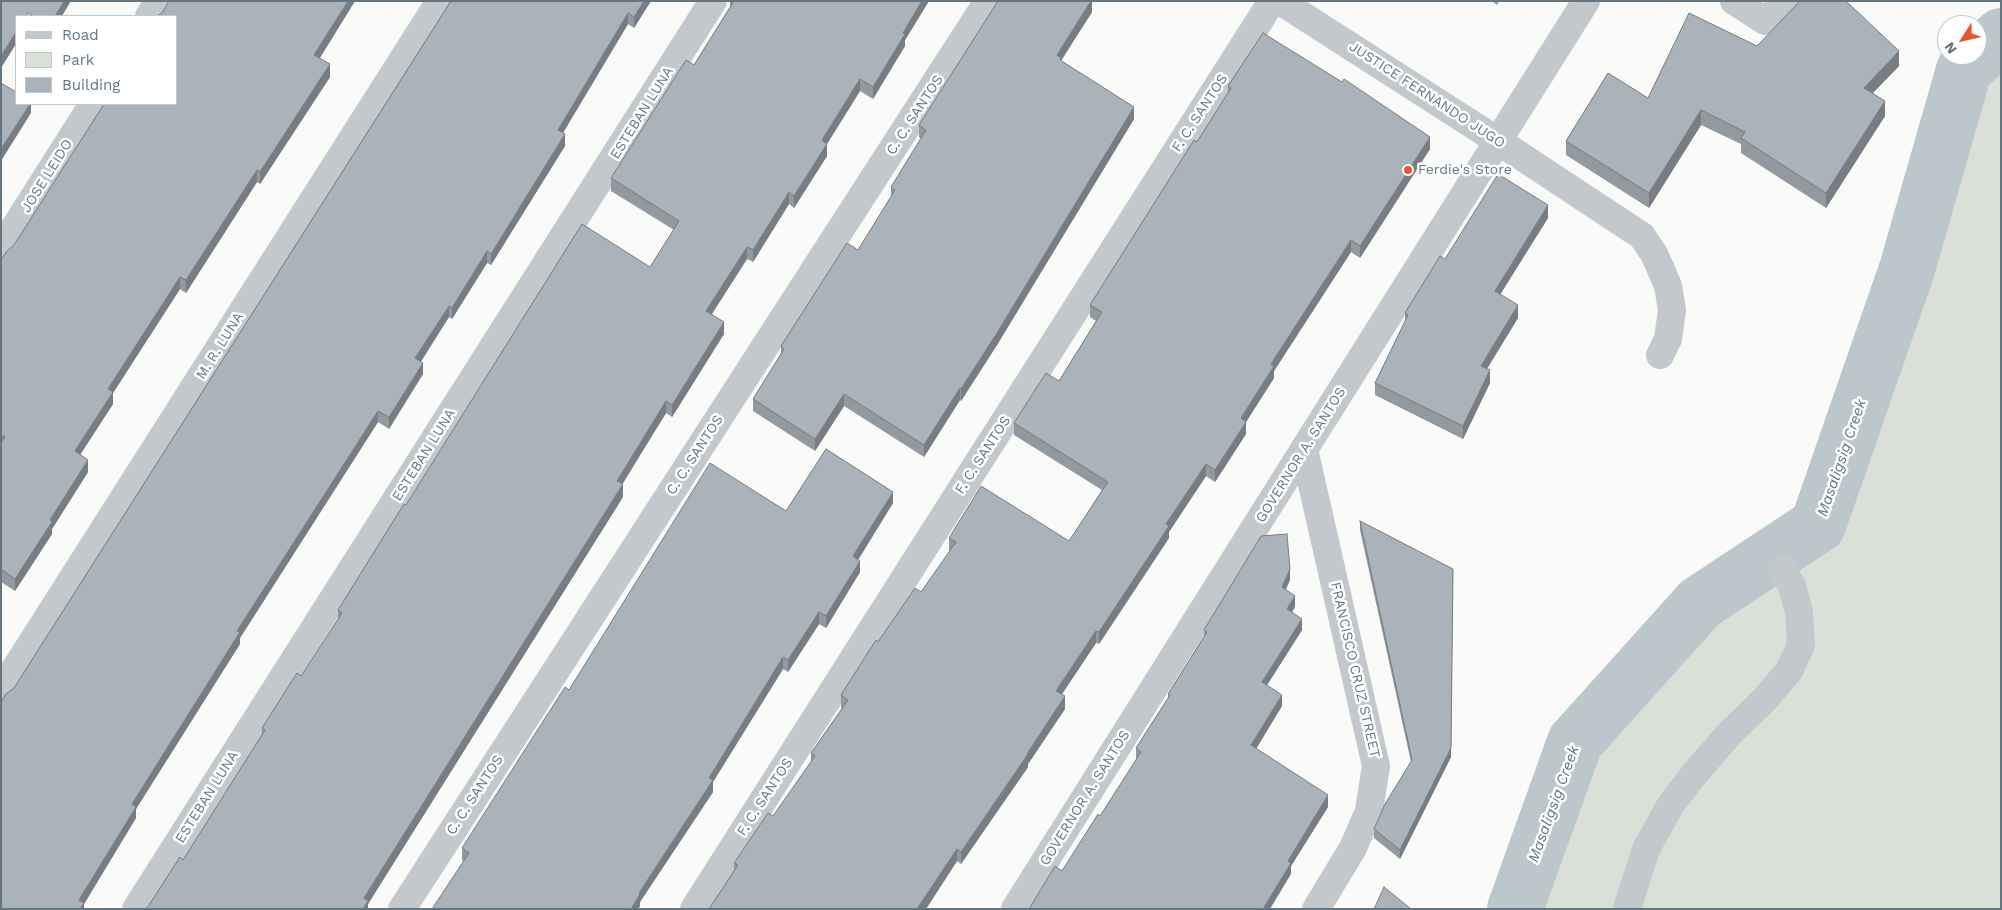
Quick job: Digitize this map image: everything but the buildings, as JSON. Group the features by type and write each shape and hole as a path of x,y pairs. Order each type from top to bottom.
{"street":[{"path":"150,15 159,1"},
{"name":"M. R. LUNA","path":"1,691 440,1"},
{"name":"ESTEBAN LUNA","path":"136,909 713,1"},
{"name":"C. C. SANTOS","path":"402,909 988,1"},
{"name":"F. C. SANTOS","path":"694,909 1272,1"},
{"name":"JUSTICE FERNANDO JUGO","path":"1280,1 1642,236 1654,254 1668,286 1672,310 1672,322 1668,339 1660,354"},
{"name":"GOVERNOR A. SANTOS","path":"1015,909 1586,1"},
{"path":"1734,1 1765,21 1786,1"},
{"name":"JOSE LEIDO","path":"1,249 93,105"},
{"name":"FRANCISCO CRUZ STREET","path":"1304,449 1376,766 1370,812 1353,848 1316,909"},
{"path":"1627,909 1646,849 1670,804 1730,734 1764,700 1789,671 1801,645 1799,612 1792,586 1781,568"}],"green space":[{"path":"2001,36 2001,909 1515,909 1575,742 1700,603 1819,525 1907,269 1964,70 1969,65 1987,65 1987,49"}],"waterway":[{"name":"Masaligsig Creek","path":"1515,909 1575,742 1700,603 1818,525 1907,269 1964,70 2001,36"}],"place":[{"name":"Ferdie's Store","path":"1408,170"}]}
